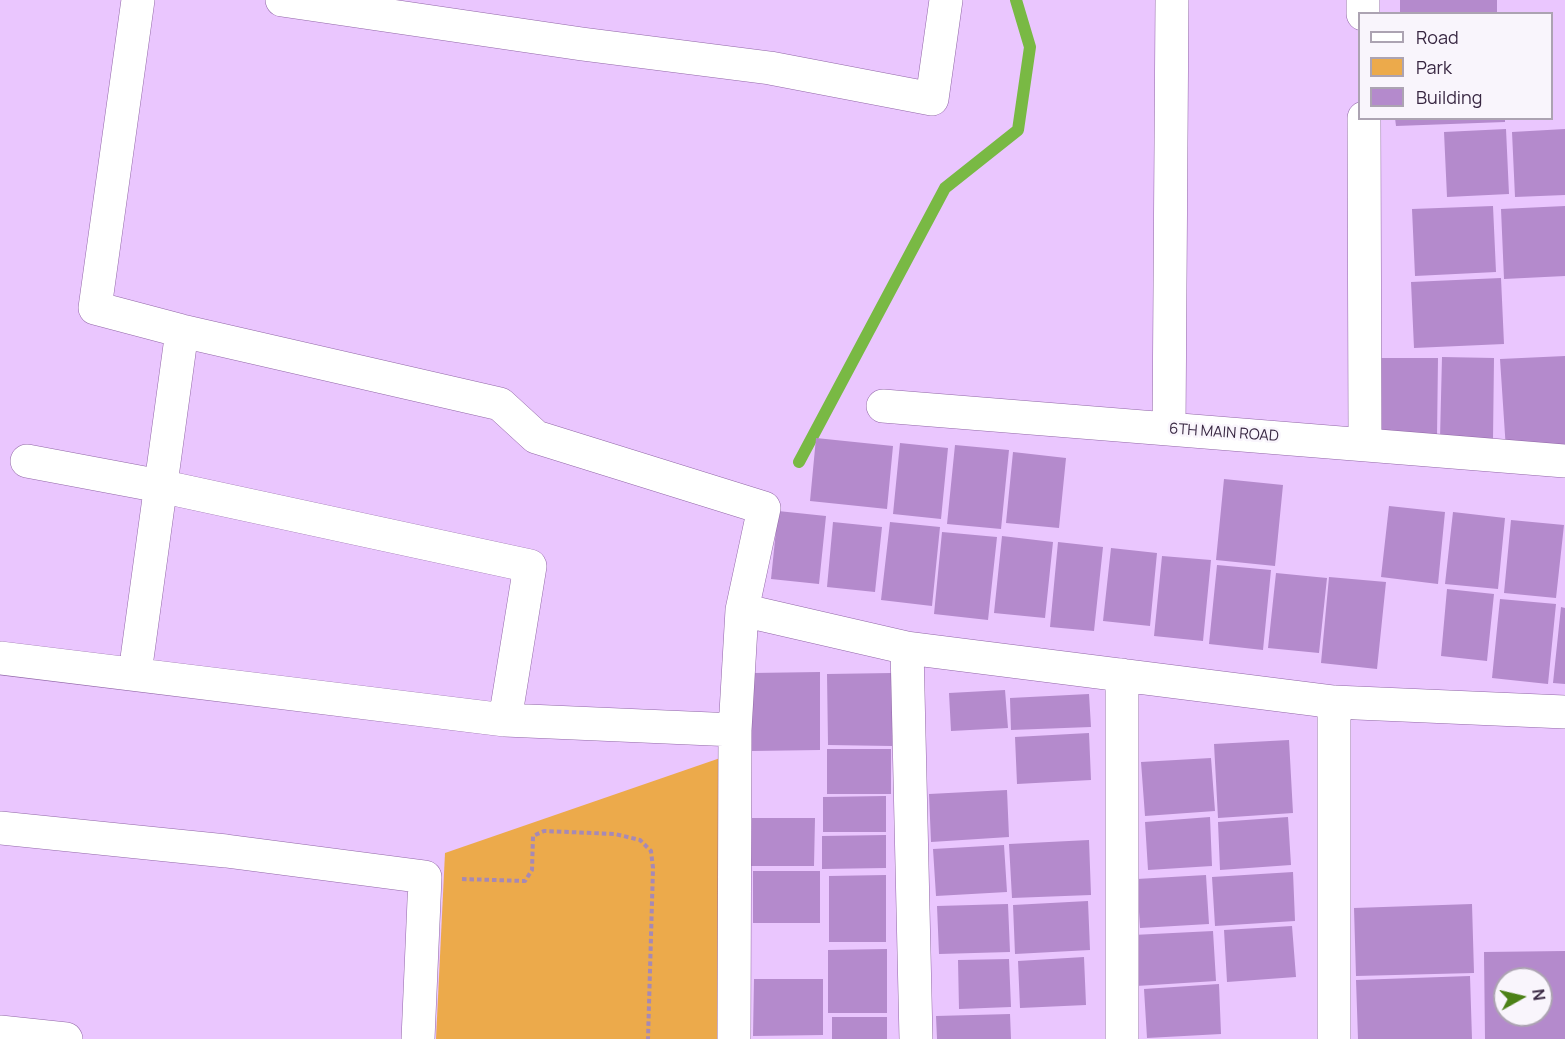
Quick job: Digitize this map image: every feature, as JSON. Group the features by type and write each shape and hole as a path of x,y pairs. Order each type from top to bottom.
{"street":[{"path":"138,0 95,308 500,404 536,437 764,508 741,610 735,730 734,1039"},
{"path":"282,0 582,44 770,68 932,99 946,0"},
{"path":"1169,429 1172,0"},
{"path":"1364,120 1365,444"},
{"path":"135,673 182,330"},
{"name":"6TH MAIN ROAD","path":"883,406 1565,461"},
{"path":"27,461 160,486 530,566 505,720"},
{"path":"741,610 907,648 1334,702 1565,712"},
{"path":"907,648 916,1039"},
{"path":"0,658 505,720 735,730"},
{"path":"1122,675 1122,1039"},
{"path":"1334,702 1334,1039"},
{"path":"0,828 226,851 425,877 418,1039"},
{"path":"0,1032 66,1039"}],"path":[{"path":"425,877 525,881 532,870 532,836 543,831 615,834 640,840 651,851 653,868 648,1039"}],"green space":[{"path":"726,756 727,1039 436,1039 445,853"}],"building":[{"path":"1400,0 1497,0 1497,12 1400,12"},
{"path":"1395,120 1505,120 1505,122 1396,126"},
{"path":"1506,129 1509,194 1447,197 1444,132"},
{"path":"1565,129 1565,195 1515,197 1512,132"},
{"path":"1493,206 1496,272 1415,276 1412,209"},
{"path":"1565,206 1565,276 1504,279 1501,209"},
{"path":"1501,278 1504,344 1414,348 1411,282"},
{"path":"1565,356 1565,447 1506,450 1500,359"},
{"path":"1442,357 1494,358 1493,439 1440,439"},
{"path":"1377,358 1438,358 1437,437 1375,436"},
{"path":"816,438 893,446 887,509 810,501"},
{"path":"900,443 948,448 941,519 893,514"},
{"path":"955,445 1009,450 1001,529 947,524"},
{"path":"1013,452 1066,458 1059,528 1006,523"},
{"path":"1224,479 1283,485 1275,566 1216,560"},
{"path":"1389,506 1445,512 1438,584 1381,577"},
{"path":"778,511 826,516 819,584 771,579"},
{"path":"1453,512 1505,518 1498,589 1445,584"},
{"path":"1511,520 1564,525 1556,598 1504,593"},
{"path":"833,522 882,527 875,592 827,587"},
{"path":"890,522 940,527 932,606 881,600"},
{"path":"942,532 997,537 988,620 934,614"},
{"path":"1002,536 1053,542 1045,618 994,613"},
{"path":"1058,542 1103,547 1094,631 1050,627"},
{"path":"1111,548 1157,553 1150,626 1103,621"},
{"path":"1162,556 1211,560 1203,641 1154,636"},
{"path":"1217,565 1271,570 1263,650 1209,644"},
{"path":"1276,573 1327,578 1319,653 1268,648"},
{"path":"1329,577 1386,582 1377,669 1321,663"},
{"path":"1447,589 1494,594 1487,661 1441,656"},
{"path":"1500,599 1556,604 1548,684 1492,678"},
{"path":"1561,607 1565,608 1565,684 1553,683"},
{"path":"820,672 820,750 752,751 752,673"},
{"path":"892,673 892,746 828,745 827,674"},
{"path":"1005,690 1008,728 951,731 949,693"},
{"path":"1089,694 1091,727 1011,730 1010,698"},
{"path":"1089,733 1091,780 1017,784 1015,737"},
{"path":"1289,740 1293,813 1218,818 1214,744"},
{"path":"827,749 891,749 891,794 827,794"},
{"path":"1211,758 1215,811 1145,816 1141,762"},
{"path":"1007,790 1009,837 931,842 929,794"},
{"path":"886,796 886,832 823,832 823,797"},
{"path":"1210,817 1212,866 1148,870 1145,822"},
{"path":"1288,817 1291,865 1220,870 1218,822"},
{"path":"752,818 815,818 814,866 751,866"},
{"path":"886,835 886,868 822,869 822,836"},
{"path":"1089,840 1091,895 1012,898 1009,844"},
{"path":"1004,845 1007,892 936,896 933,849"},
{"path":"753,871 820,871 820,923 753,923"},
{"path":"1293,872 1295,921 1215,926 1212,877"},
{"path":"886,875 886,942 829,942 829,876"},
{"path":"1206,875 1209,924 1140,928 1137,879"},
{"path":"1088,901 1090,950 1015,954 1013,905"},
{"path":"1008,904 1010,952 939,954 937,906"},
{"path":"1472,904 1474,973 1356,976 1354,908"},
{"path":"1292,926 1296,977 1227,982 1224,930"},
{"path":"1213,931 1216,981 1136,986 1133,935"},
{"path":"887,949 887,1013 828,1013 828,950"},
{"path":"1565,951 1565,1039 1485,1039 1484,952"},
{"path":"1084,957 1086,1005 1020,1008 1018,961"},
{"path":"1009,959 1011,1007 959,1009 958,960"},
{"path":"1470,976 1472,1039 1358,1039 1356,980"},
{"path":"754,979 823,979 823,1035 753,1036"},
{"path":"1219,984 1221,1034 1147,1038 1144,989"},
{"path":"1010,1014 1011,1039 937,1039 936,1016"},
{"path":"832,1017 887,1017 887,1039 832,1039"}],"waterway":[{"path":"799,462 945,188 1018,130 1030,47 1016,0"}]}
